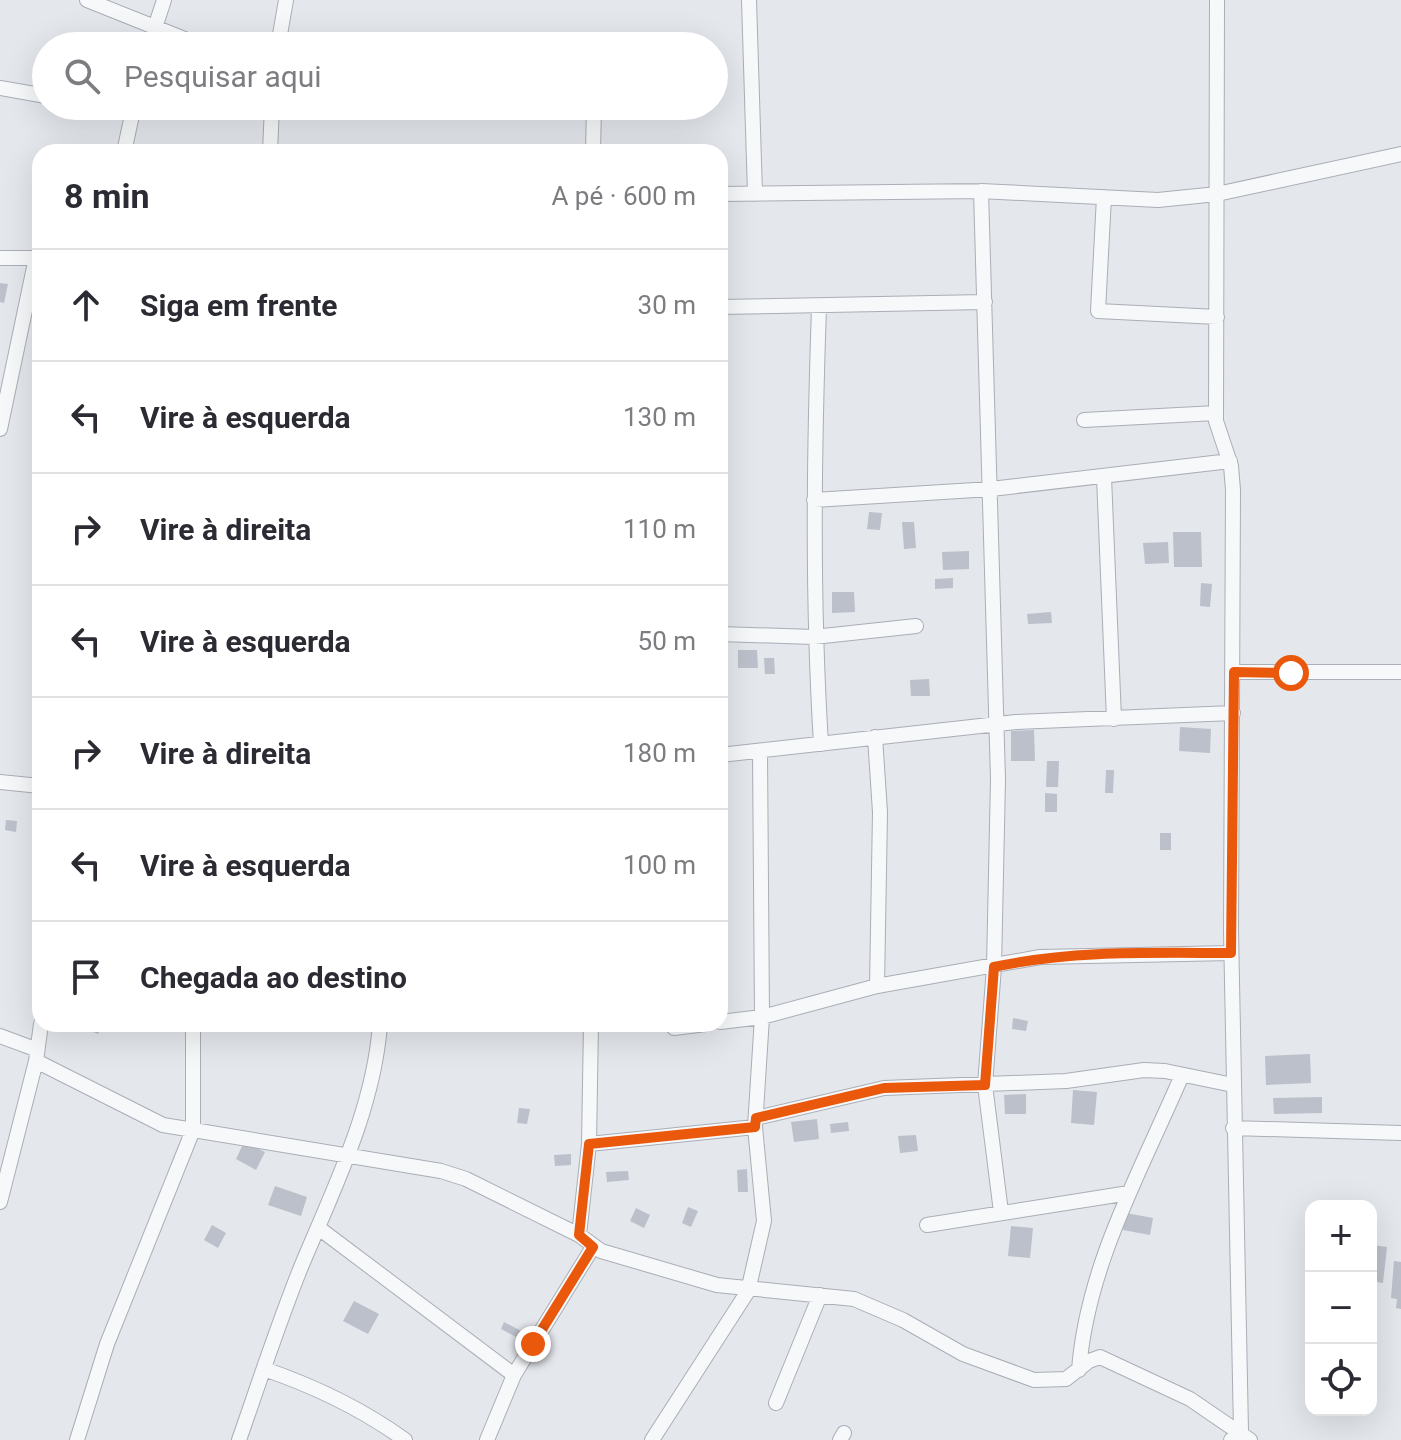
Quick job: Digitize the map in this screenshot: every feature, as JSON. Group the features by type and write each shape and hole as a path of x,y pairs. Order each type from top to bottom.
{"street":[{"path":"87,0 163,32"},
{"path":"154,32 164,0"},
{"path":"280,32 286,0"},
{"path":"749,0 755,194"},
{"path":"1217,0 1216,413 1230,461 1233,490 1231,953 1241,1437"},
{"path":"0,88 32,94"},
{"path":"126,144 131,120"},
{"path":"270,144 271,120"},
{"path":"593,144 594,120"},
{"path":"728,194 981,191 1158,200 1217,194 1401,154"},
{"path":"981,191 991,489 994,724 998,779 994,967 985,1085 1001,1212"},
{"path":"1104,197 1098,311 1217,317"},
{"path":"0,258 32,258"},
{"path":"0,429 32,285"},
{"path":"728,307 985,302"},
{"path":"819,307 814,637 821,744"},
{"path":"1084,420 1216,413"},
{"path":"814,500 991,489 1230,461"},
{"path":"1104,477 1114,719"},
{"path":"728,634 814,637 916,626"},
{"path":"1234,672 1401,672"},
{"path":"728,754 994,724 1233,713"},
{"path":"875,737 880,812 877,986"},
{"path":"656,1438 748,1291 764,1221 756,1123 762,1017 760,752"},
{"path":"0,782 32,785"},
{"path":"728,1021 762,1017 877,986 1040,957 1231,953"},
{"path":"0,1202 40,1032"},
{"path":"77,1440 107,1344 193,1130 193,1032"},
{"path":"239,1440 302,1266 320,1229 349,1153 379,1032"},
{"path":"579,1235 589,1144 591,1032"},
{"path":"0,1036 131,1111 163,1125 349,1153 441,1171 466,1179 579,1235 593,1247 717,1285 748,1291 774,1290 854,1299 880,1308 963,1354 1034,1380 1066,1379 1089,1361 1100,1357 1190,1399 1241,1437"},
{"path":"589,1144 756,1123 884,1088 1066,1081 1144,1070 1233,1085"},
{"path":"1079,1370 1082,1335 1113,1228 1182,1075"},
{"path":"1233,1128 1401,1133"},
{"path":"927,1225 1129,1193"},
{"path":"320,1229 514,1375"},
{"path":"487,1440 514,1375 593,1247"},
{"path":"776,1403 820,1295"},
{"path":"264,1369 305,1383 380,1422 405,1440"}],"building":[{"path":"0,283 8,284 4,303 0,302"},
{"path":"869,512 882,513 880,530 867,529"},
{"path":"902,522 914,522 916,548 904,549"},
{"path":"1173,532 1201,532 1202,567 1174,567"},
{"path":"1168,542 1169,563 1145,564 1143,543"},
{"path":"969,551 969,569 943,570 942,552"},
{"path":"953,578 953,588 935,589 935,579"},
{"path":"1201,583 1212,584 1210,607 1200,606"},
{"path":"832,592 854,592 855,612 832,613"},
{"path":"1051,612 1052,623 1028,624 1027,614"},
{"path":"738,650 757,650 758,668 738,668"},
{"path":"764,658 774,658 775,674 765,674"},
{"path":"929,679 930,696 911,696 910,680"},
{"path":"1180,727 1211,729 1210,753 1179,751"},
{"path":"1034,730 1035,761 1011,761 1011,731"},
{"path":"1047,761 1059,761 1058,787 1046,787"},
{"path":"1106,770 1114,770 1113,793 1105,793"},
{"path":"1045,793 1057,794 1057,812 1045,812"},
{"path":"6,820 17,821 16,832 5,830"},
{"path":"1160,833 1171,833 1171,850 1160,850"},
{"path":"1013,1018 1028,1021 1026,1031 1012,1029"},
{"path":"1310,1054 1311,1083 1266,1085 1265,1056"},
{"path":"1073,1090 1097,1092 1094,1125 1071,1123"},
{"path":"1026,1094 1026,1114 1005,1114 1004,1095"},
{"path":"1322,1097 1322,1113 1274,1114 1273,1098"},
{"path":"519,1108 530,1109 527,1124 517,1123"},
{"path":"817,1119 819,1139 794,1142 791,1122"},
{"path":"848,1122 849,1131 831,1133 830,1124"},
{"path":"916,1135 918,1151 900,1153 898,1136"},
{"path":"244,1142 265,1152 256,1170 236,1159"},
{"path":"571,1154 571,1165 555,1166 554,1155"},
{"path":"747,1169 748,1192 738,1192 737,1170"},
{"path":"628,1171 629,1180 607,1182 606,1172"},
{"path":"275,1186 307,1197 301,1216 268,1205"},
{"path":"688,1207 698,1211 691,1227 682,1223"},
{"path":"636,1208 650,1215 644,1228 630,1221"},
{"path":"1126,1213 1153,1218 1150,1235 1123,1230"},
{"path":"212,1225 226,1233 218,1248 204,1240"},
{"path":"1011,1226 1033,1228 1030,1258 1008,1256"},
{"path":"1377,1246 1387,1247 1383,1283 1377,1282"},
{"path":"1394,1261 1401,1262 1401,1309 1396,1308 1397,1299 1391,1298"},
{"path":"354,1301 379,1314 368,1334 343,1321"},
{"path":"504,1322 523,1332 520,1339 501,1329"}],"route":[{"path":"533,1344 593,1247 579,1235 589,1144 755,1127 756,1118 884,1088 985,1085 994,967 1040,957 1231,953 1234,672 1291,673"}]}
